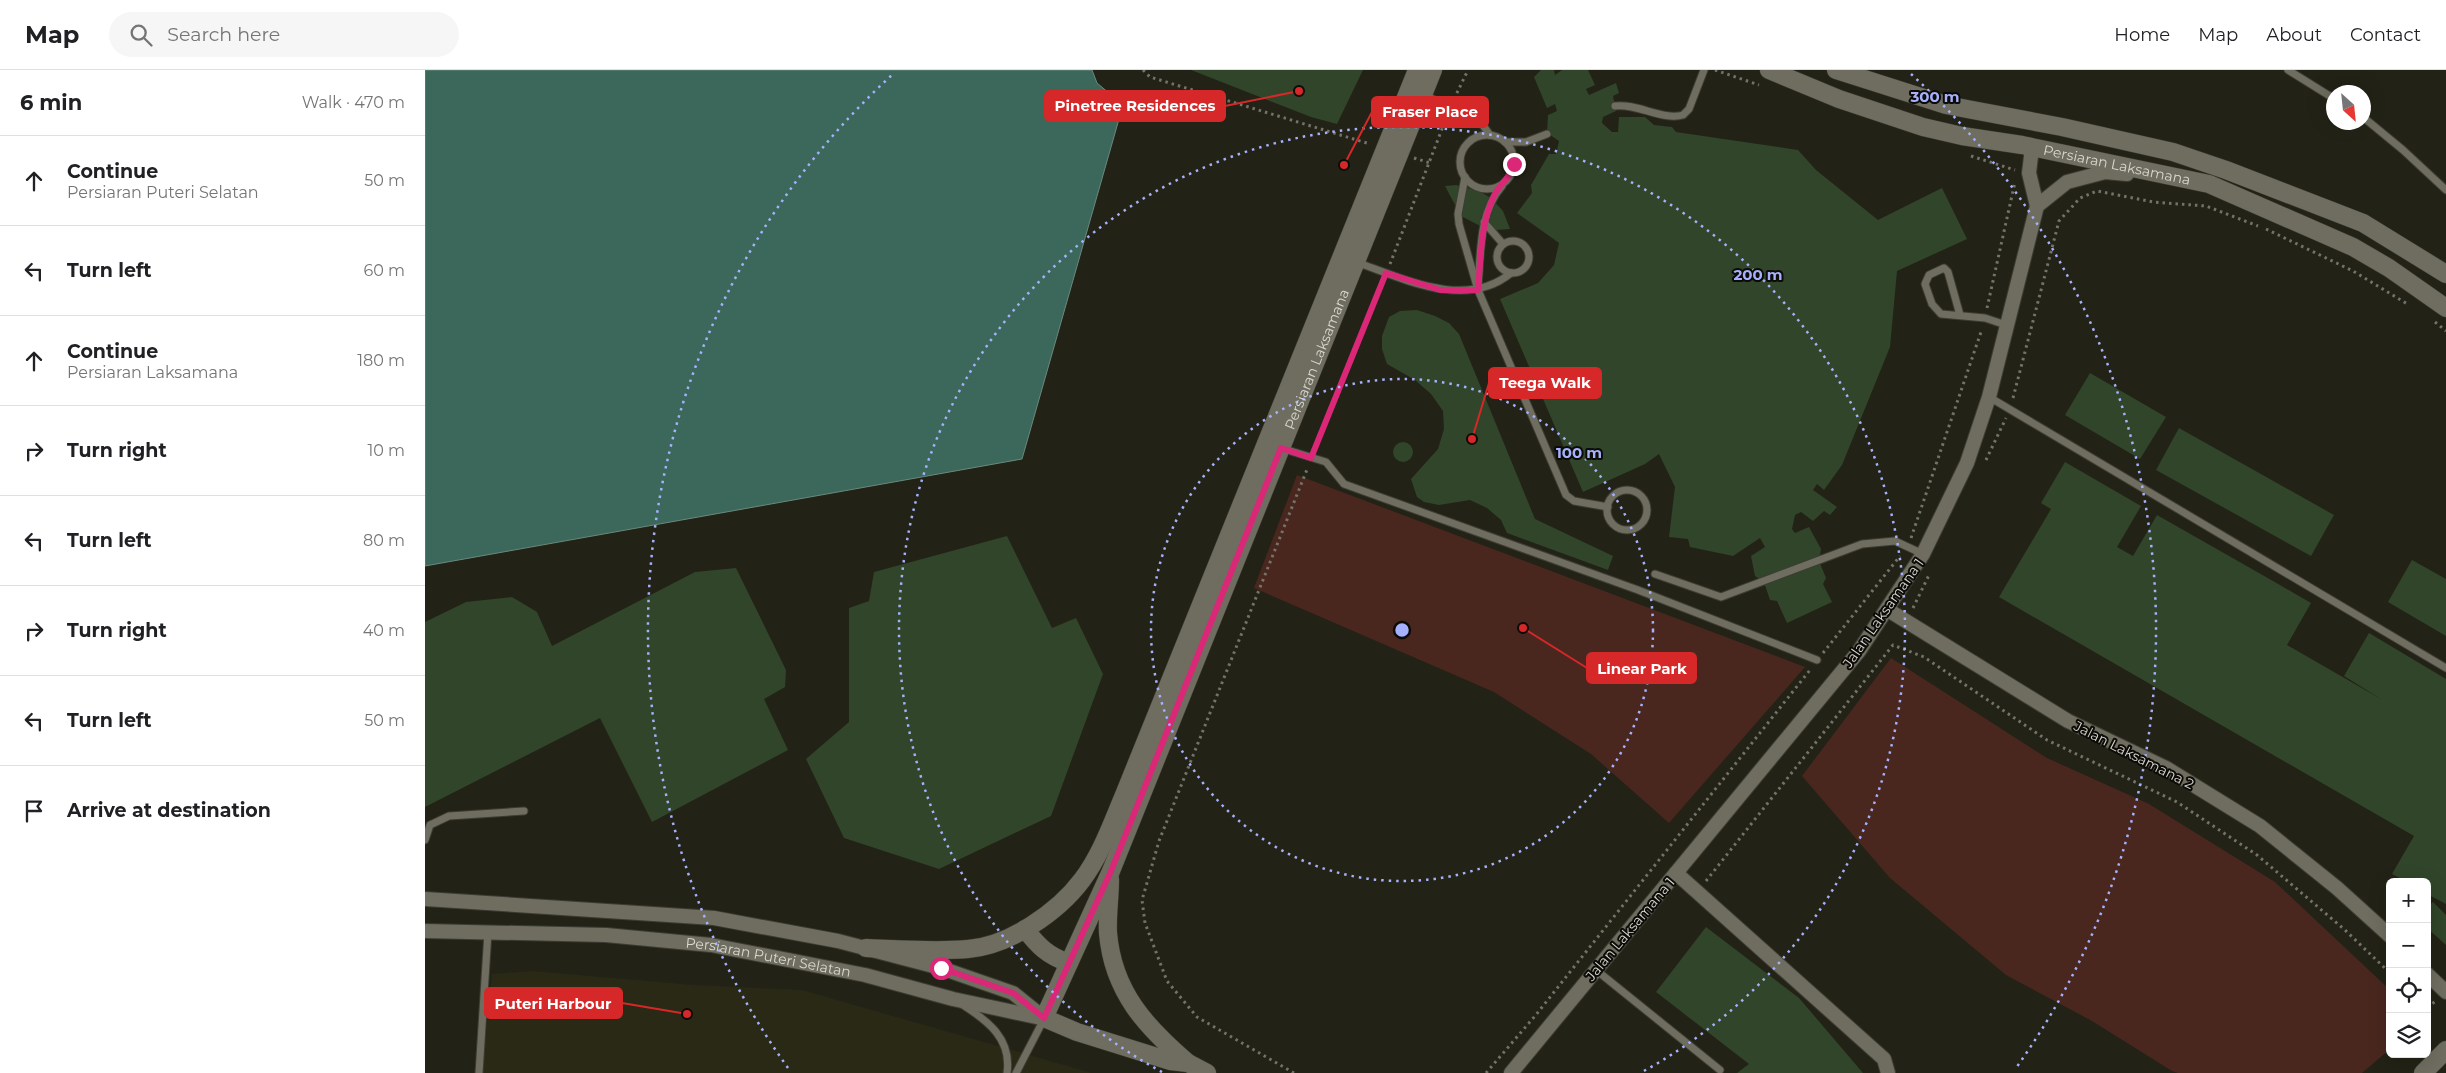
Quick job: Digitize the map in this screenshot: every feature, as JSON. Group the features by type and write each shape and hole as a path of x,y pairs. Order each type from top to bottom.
{"street":[{"path":"1417,70 1417,91"},
{"path":"865,948 969,949 995,944 1025,929 1062,902 1083,879 1108,833 1417,91 1433,70"},
{"name":"Persiaran Laksamana","path":"1769,70 1839,99 1923,126 1962,136 2027,147 2209,184 2353,248 2389,268 2446,308"},
{"name":"Persiaran Laksamana","path":"1836,70 1946,105 2062,127 2182,155 2226,170 2363,224 2446,274"},
{"path":"2027,147 2029,173 2037,206 2067,182 2105,172 2209,184"},
{"name":"Persiaran Laksamana","path":"1044,1018 1111,871 1356,262 1393,151"},
{"name":"Jalan Laksamana 1","path":"1511,1073 1859,652 1889,610 1923,554 1967,463 1989,397 2005,325 2037,206"},
{"name":"Jalan Laksamana 2","path":"1889,610 2068,721 2165,768 2261,826 2337,888 2386,932"},
{"path":"1111,871 1108,933 1121,987 1155,1035 1189,1063"},
{"path":"1676,874 1884,1059 1889,1073"},
{"name":"Persiaran Puteri Selatan","path":"425,899 512,903 714,918 865,948 941,968 1013,993 1044,1018"},
{"path":"1025,929 1043,950 1053,958 1069,963"},
{"name":"Persiaran Puteri Selatan","path":"425,931 606,935 711,945 865,975 953,999 1044,1018 1077,1032 1170,1061 1189,1063 1207,1073"},
{"path":"2431,978 2446,992"},
{"path":"2423,1073 2446,1050"}],"lane":[{"path":"1615,106 1627,106 1674,116 1683,115 1689,109 1704,70"},
{"path":"2288,70 2326,94"},
{"path":"1417,91 1479,120 1490,135 1505,142 1525,142 1547,134"},
{"path":"2371,124 2403,150 2446,190"},
{"path":"1490,135 1475,138 1464,148 1461,161 1465,177 1459,224 1478,290 1566,495 1574,501 1607,507"},
{"path":"1478,290 1484,222 1495,194 1513,171 1514,155 1505,142"},
{"path":"1465,177 1478,187 1486,188 1495,188 1508,178"},
{"path":"1484,222 1503,244"},
{"path":"1356,262 1440,290 1478,290 1525,267 1528,262 1528,252 1522,244 1517,242 1503,244 1497,253 1497,259 1502,268 1511,273"},
{"path":"1960,315 1948,272 1945,268 1929,275 1925,284 1937,310 1941,314 1985,318 2005,325"},
{"path":"1989,397 2446,668"},
{"path":"1281,448 1326,462 1344,484 1638,590 1817,660"},
{"path":"1627,490 1640,494 1644,499 1647,512 1641,524 1628,529 1615,525 1611,520 1607,507 1614,495 1627,490"},
{"path":"1655,574 1721,597 1861,544 1887,540 1908,546 1923,554"},
{"path":"425,840 430,825 449,816 524,812"},
{"path":"479,1073 488,932"},
{"path":"1596,970 1720,1070"},
{"path":"953,999 983,1018 999,1035 1007,1053 1007,1073"},
{"path":"1016,1073 1044,1018"}],"path":[{"path":"1143,70 1150,77 1430,163"},
{"path":"1294,1073 1197,1017 1167,981 1145,923 1142,900 1159,841 1430,163 1450,107 1468,70"},
{"path":"2017,171 2027,147"},
{"path":"1486,1073 1535,1016 1908,546 1985,318 2015,180"},
{"path":"1984,462 2010,409 2059,221 2081,198 2097,191 2153,202 2206,206 2262,228 2353,271 2413,307"},
{"path":"2427,317 2446,331"},
{"path":"1907,622 1932,569"},
{"path":"1696,893 1893,645 1924,657 2047,740 2177,802 2257,856 2345,930 2386,969"}],"shaded area":[{"path":"1297,475 1805,667 1669,823 1591,754 1494,692 1254,588"},
{"path":"1891,658 2047,758 2149,804 2275,882 2386,986 2386,1052 2362,1073 2178,1073 2172,1071 2092,1021 2006,975 1890,878 1802,776"},
{"path":"533,971 693,985 802,990 1092,1073 482,1073 492,974"}],"water":[{"path":"425,70 1092,70 1097,83 1123,105 1022,459 425,566"}],"building":[{"path":"1191,70 1363,70 1337,124 1311,117"},
{"path":"1541,70 1554,70 1555,75 1562,70 1588,70 1595,85 1586,89 1589,95 1616,83 1619,93 1613,96 1616,111 1603,117 1602,123 1612,132 1618,132 1619,117 1645,117 1654,125 1672,127 1676,132 1798,150 1816,170 1878,220 1942,188 1967,239 1897,271 1890,347 1842,465 1824,490 1817,484 1813,490 1837,507 1830,515 1824,511 1813,521 1801,512 1795,515 1792,529 1795,533 1809,527 1821,549 1819,561 1826,578 1823,584 1832,602 1787,623 1777,601 1770,600 1764,582 1755,576 1751,556 1765,547 1760,538 1733,556 1690,547 1688,539 1669,537 1675,487 1659,454 1645,464 1583,492 1500,299 1538,283 1554,265 1559,243 1517,213 1532,193 1531,185 1549,154 1556,154 1559,141 1547,133 1548,115 1557,111 1555,104 1547,108 1534,77"},
{"path":"1456,185 1479,191 1491,198 1503,211 1510,229 1495,230 1484,228 1461,216 1445,186"},
{"path":"1417,310 1449,323 1459,334 1535,519 1613,556 1608,570 1507,533 1501,520 1487,508 1470,500 1439,505 1424,502 1417,497 1411,479 1438,449 1444,429 1443,411 1431,394 1415,380 1387,364 1382,349 1382,336 1389,317 1400,311"},
{"path":"2090,373 2166,417 2140,459 2065,415"},
{"path":"2179,428 2334,515 2311,556 2156,470"},
{"path":"1403,442 1410,445 1413,452 1410,459 1403,462 1396,459 1393,452 1396,445"},
{"path":"2065,462 2141,506 2117,547 2133,556 2157,515 2273,581 2311,603 2287,645 2381,699 2344,676 2369,633 2446,679 2446,904 2431,896 2431,878 2400,878 2392,874 2414,836 1999,597 2051,509 2041,503"},
{"path":"1007,536 1052,628 1076,618 1103,674 1051,816 939,869 844,838 806,759 849,722 849,608 869,601 874,572"},
{"path":"2412,560 2446,579 2446,636 2388,602"},
{"path":"736,568 786,670 785,687 764,699 788,750 652,822 600,718 425,807 425,622 466,602 512,597 537,612 552,646 695,572"},
{"path":"2433,902 2446,915 2446,945 2431,932 2431,904"},
{"path":"1706,927 1799,998 1863,1073 1737,1073 1749,1064 1656,992"}],"place":[{"name":"Pinetree Residences","path":"1299,91"},
{"name":"Fraser Place","path":"1344,165"},
{"name":"Teega Walk","path":"1472,439"},
{"name":"Linear Park","path":"1523,628"},
{"name":"Puteri Harbour","path":"687,1014"}],"route":[{"path":"941,968 1013,993 1044,1018 1111,871 1281,448 1311,458 1386,273 1440,290 1478,290 1484,222 1495,194 1513,171 1514,164"}]}
